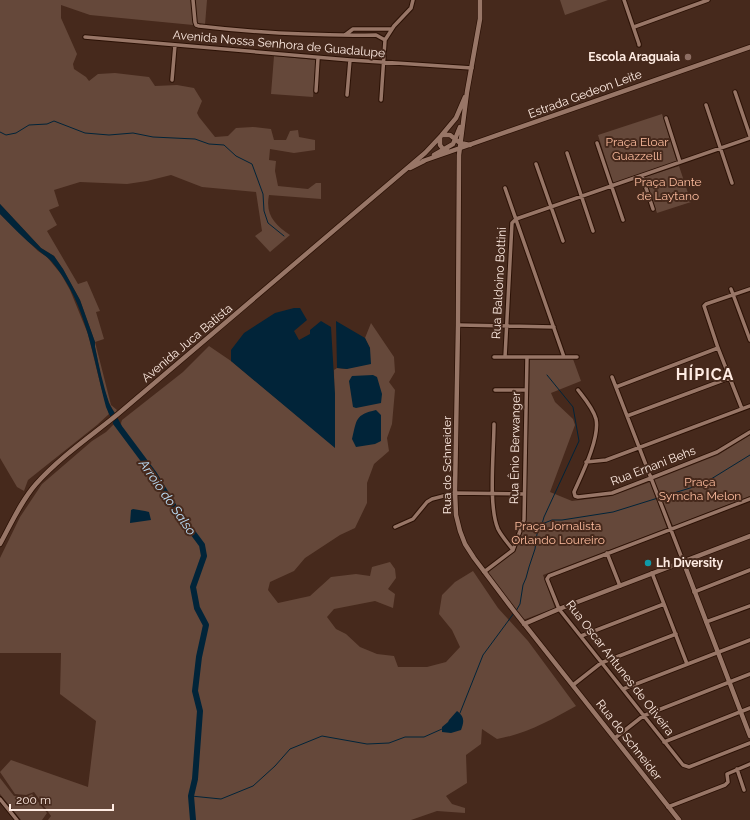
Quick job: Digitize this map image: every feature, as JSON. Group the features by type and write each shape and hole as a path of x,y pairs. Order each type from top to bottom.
{"main road":[{"name":"Avenida Juca Batista","path":"423,162 459,149 480,19 480,0"},
{"name":"Estrada Gedeon Leite","path":"459,149 750,47"},
{"name":"Avenida Juca Batista","path":"0,544 24,500 36,484 68,454 118,414 404,171 441,136 456,118 467,92"},
{"name":"Avenida Juca Batista","path":"404,171 450,147 456,140 464,116"},
{"path":"459,155 457,152 445,150 440,145 439,141 441,136 448,134 460,143"},
{"name":"Estrada Gedeon Leite","path":"460,143 472,145"},
{"name":"Rua do Schneider","path":"459,149 455,493 456,515 460,531 465,544 515,613 679,820"},
{"path":"524,624 559,609 750,536"},
{"path":"683,561 750,736"}],"street":[{"path":"193,0 194,22 199,26 247,32 376,35 385,40"},
{"path":"381,100 385,40 392,28 411,8 412,0"},
{"path":"624,0 639,45"},
{"path":"634,27 708,0"},
{"path":"345,35 353,29 392,28"},
{"name":"Avenida Nossa Senhora de Guadalupe","path":"85,37 318,58 472,68"},
{"path":"172,80 175,45"},
{"path":"316,91 318,58"},
{"path":"347,95 350,60"},
{"path":"736,92 750,137"},
{"path":"706,105 732,183"},
{"path":"666,118 680,162"},
{"name":"Rua Baldoino Bottini","path":"505,357 512,223 516,219 720,149 750,137"},
{"path":"597,143 623,220"},
{"path":"567,153 593,231"},
{"path":"536,164 563,241"},
{"path":"642,176 653,209"},
{"path":"505,188 564,357"},
{"path":"731,289 750,340"},
{"path":"742,409 718,348 704,306 733,294 750,290"},
{"path":"458,325 554,327"},
{"path":"616,387 718,348"},
{"path":"494,357 577,357"},
{"name":"Rua Ênio Berwanger","path":"513,550 524,520 527,357"},
{"path":"612,377 683,561"},
{"path":"627,416 730,378"},
{"path":"495,390 526,390"},
{"name":"Rua Ernani Behs","path":"578,390 592,410 596,419 596,432 574,492 575,496 578,497 612,493 717,452 750,432"},
{"path":"586,462 606,460 750,406"},
{"path":"484,572 513,550 499,530 494,515 494,424"},
{"path":"395,527 413,519 432,498 455,493 524,494"},
{"path":"620,586 607,553 750,499"},
{"name":"Rua Oscar Antunes de Oliveira","path":"607,553 547,577 559,609 683,765 686,767 750,743"},
{"path":"694,592 750,570"},
{"path":"652,573 687,664"},
{"path":"581,636 664,604"},
{"path":"706,622 750,606"},
{"path":"573,685 602,663 676,634"},
{"path":"622,689 750,640"},
{"path":"615,738 643,716 750,674"},
{"path":"664,742 750,708"},
{"path":"668,807 725,785 728,782 727,774 750,764"},
{"path":"737,769 744,790"},
{"path":"0,799 17,820"}],"green space":[{"path":"0,0 207,0 205,25 90,15 61,5 61,18 77,54 73,64 74,69 86,77 89,81 98,74 115,73 149,77 155,86 177,85 194,88 202,101 197,113 215,137 228,136 236,128 253,127 271,129 274,140 286,140 290,131 298,130 299,137 315,140 315,150 294,153 270,149 269,160 276,161 275,171 278,186 308,189 316,183 321,183 321,199 269,195 268,208 272,219 290,235 270,252 255,236 262,231 256,192 202,187 171,175 127,184 80,182 54,190 59,206 49,210 57,225 47,231 78,284 87,281 100,311 96,312 104,339 95,342 80,300 63,269 54,256 41,248 0,204"},
{"path":"560,0 608,0 565,15"},
{"path":"274,56 316,60 313,97 271,94"},
{"name":"Praça Eloar Guazzelli","path":"662,114 677,162 613,183 598,135"},
{"name":"Praça Dante de Laytano","path":"679,166 691,202 657,213 645,177"},
{"path":"0,214 38,251 47,257 61,274 70,290 88,334 109,414 28,480 24,491 17,487 0,458"},
{"path":"371,323 394,357 395,372 389,382 395,390 392,424 387,438 389,451 374,464 367,483 367,503 355,528 340,535 305,558 294,571 270,582 268,590 278,603 310,596 331,577 356,574 370,576 372,567 390,562 395,569 396,578 388,589 395,594 393,608 375,601 334,609 327,617 336,629 346,634 360,647 377,654 394,656 398,667 427,667 446,662 460,647 452,630 439,614 442,595 455,582 473,571 498,608 528,641 576,706 538,726 508,737 497,739 482,729 481,744 466,755 467,783 446,796 452,804 465,808 465,813 437,811 411,820 48,820 51,816 34,792 26,795 15,794 0,772 11,760 88,787 96,721 60,694 61,653 0,653 0,558 20,517 42,484 115,423 118,428 122,428 122,420 183,372 209,346 231,361 335,447 334,370 337,368 347,369 370,348 365,338"},
{"path":"95,342 111,405 117,410 115,413 107,398 104,390"},
{"name":"Praça Jornalista Orlando Loureiro","path":"530,358 573,359 581,381 551,393 555,402 573,419 575,425 550,492 572,501 612,496 650,482 667,528 543,575 555,608 523,620 487,573 515,551 526,520"},
{"name":"Praça Symcha Melon","path":"750,435 750,496 673,526 654,480 718,455"},
{"path":"0,778 14,796 26,797 32,794 47,813 42,820 21,820 0,794"}],"water":[{"path":"0,204 41,248 54,256 80,300 95,342 109,403 120,422 122,429 118,429 106,407 87,331 73,294 64,278 50,260 0,214"},
{"path":"300,308 307,320 294,331 299,340 310,334 310,330 321,321 331,327 335,394 335,448 231,361 231,350 244,333 275,313"},
{"path":"336,321 365,338 370,348 371,364 347,369 337,368"},
{"path":"373,375 377,377 382,394 381,403 356,408 353,407 349,381 352,376"},
{"path":"376,410 381,415 381,441 375,444 356,447 352,439 356,422 360,416"},
{"path":"133,509 149,512 151,520 130,523 131,510"},
{"path":"457,711 463,720 461,730 451,733 442,732 442,727"}],"waterway":[{"path":"0,132 6,135 16,133 29,125 47,124 54,121 85,133 109,135 133,133 153,137 195,139 209,144 224,145 236,156 252,164 263,194 264,211 268,223 284,236"},
{"path":"542,524 579,441 573,407 547,375"},
{"name":"Arroio do Salso","path":"116,423 154,474 176,510 202,545 204,556 193,587 197,608 206,625 199,657 195,691 200,711 195,779 191,796 193,820"},
{"path":"661,497 703,484 750,455"},
{"path":"516,611 520,604 523,585 535,549 537,534 542,524 552,520 562,520 613,512 658,498"},
{"path":"460,713 483,655 514,613"},
{"path":"191,796 221,799 253,786 275,766 290,749 322,736 367,744 389,743 405,737 424,737 442,729"}],"place":[{"name":"Escola Araguaia","path":"688,57"},
{"name":"Lh Diversity","path":"648,563"}],"district":[{"name":"HÍPICA","path":"705,374"}]}
